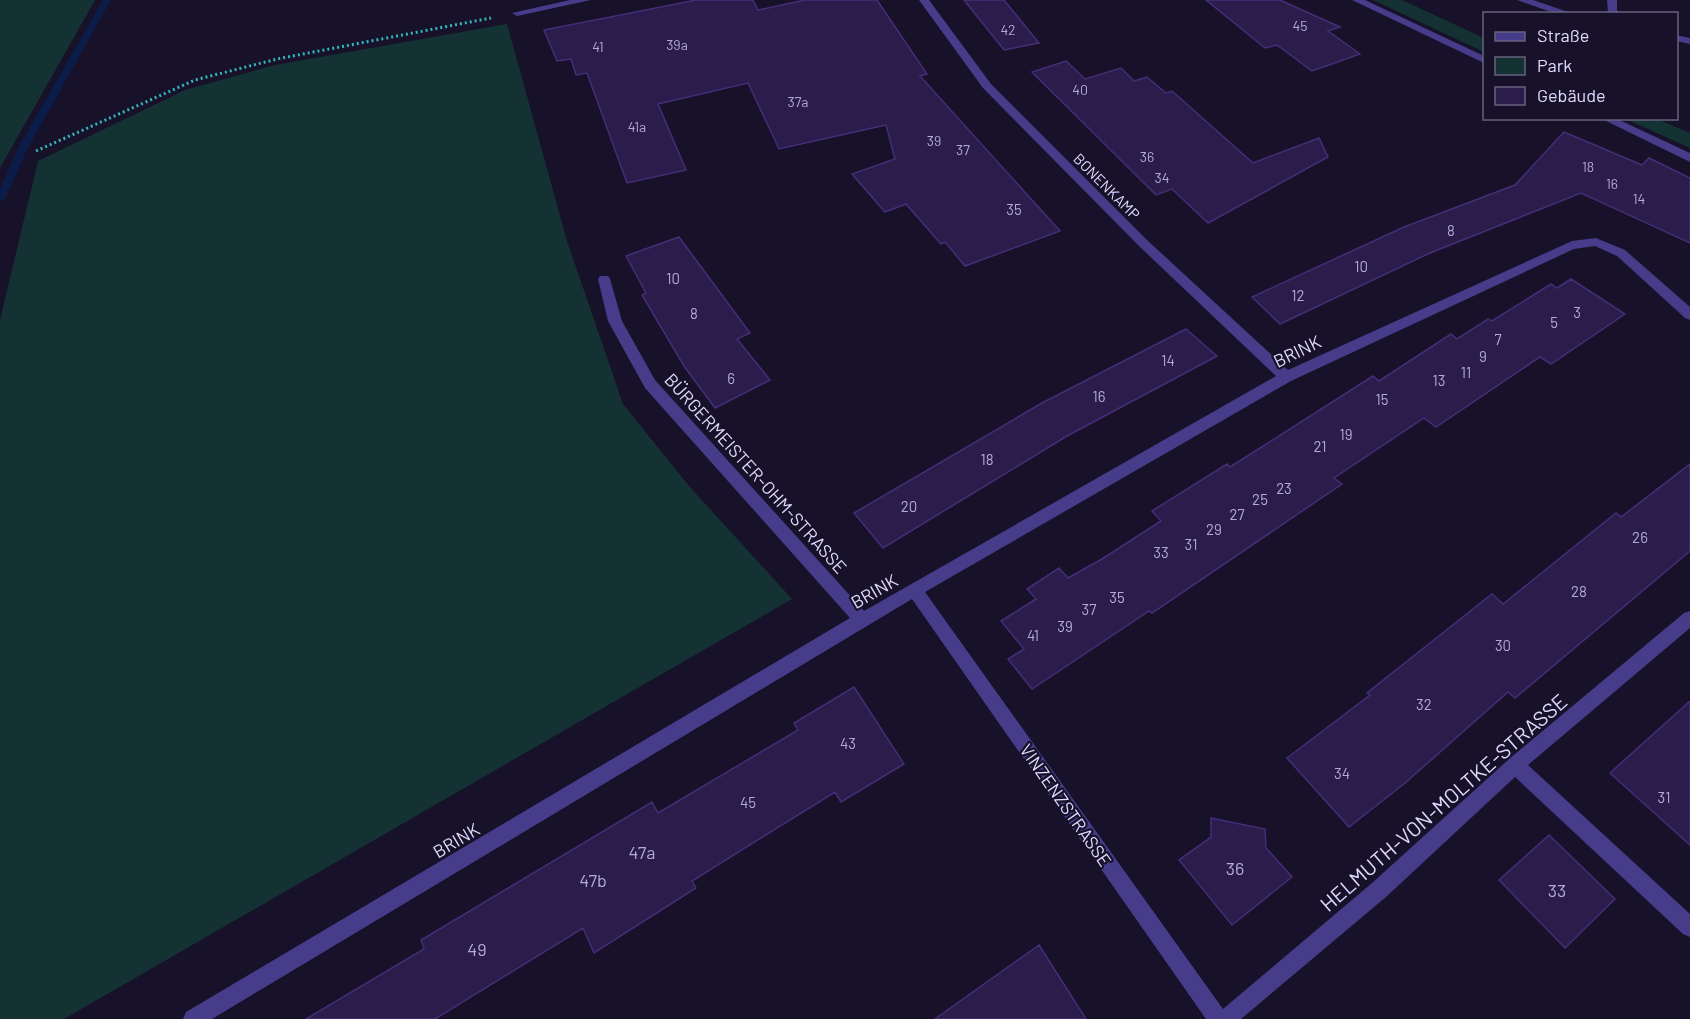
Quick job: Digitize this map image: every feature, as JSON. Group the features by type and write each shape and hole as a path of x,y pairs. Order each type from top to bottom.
{"street":[{"path":"517,14 586,0"},
{"name":"BONENKAMP","path":"924,0 987,86 1143,243 1286,377"},
{"path":"1357,0 1483,59"},
{"path":"1522,0 1562,12"},
{"path":"1609,120 1690,158"},
{"name":"BRINK","path":"193,1019 862,620 1286,377 1572,245 1596,242 1621,253 1690,315"},
{"name":"BÜRGERMEISTER-OHM-STRASSE","path":"603,279 615,321 650,384 862,620"},
{"name":"VINZENZSTRASSE","path":"915,590 1218,1019"},
{"name":"HELMUTH-VON-MOLTKE-STRASSE","path":"1226,1019 1379,890 1515,765 1690,618"},
{"path":"1515,765 1690,927"}],"path":[{"path":"36,151 195,80 276,59 517,14"}],"green space":[{"path":"0,0 95,0 0,168"},
{"path":"1373,0 1402,0 1483,38 1483,52"},
{"path":"507,24 567,241 623,404 689,486 792,599 64,1019 0,1019 0,320 38,161 185,90 275,65"},
{"path":"1628,120 1659,120 1690,133 1690,148"}],"building":[{"path":"696,0 753,0 758,10 805,0 877,0 927,74 920,76 1060,231 965,266 945,242 941,244 906,204 885,212 852,174 895,159 886,125 779,149 748,83 658,104 686,170 627,183 587,73 576,75 571,59 557,61 544,30"},
{"path":"964,0 1004,0 1039,43 1004,50"},
{"path":"1206,0 1280,0 1340,27 1328,31 1360,54 1312,71 1277,45 1265,48"},
{"path":"1066,61 1085,79 1121,68 1134,81 1147,77 1166,93 1172,91 1253,163 1319,138 1328,157 1208,223 1172,189 1156,195 1032,72"},
{"path":"1564,132 1642,165 1649,158 1690,178 1690,243 1581,193 1430,253 1280,324 1252,297 1404,227 1515,185"},
{"path":"679,237 750,333 737,339 770,380 715,408 684,366 642,295 646,293 626,256"},
{"path":"1571,279 1625,314 1551,364 1540,357 1436,427 1424,418 1334,478 1342,484 1152,613 1149,611 1032,689 1008,659 1024,649 1001,621 1036,599 1027,589 1059,568 1068,578 1102,559 1161,521 1152,511 1227,464 1230,467 1373,376 1379,381 1451,334 1457,339 1488,319 1492,321 1551,284 1557,288"},
{"path":"1186,329 1217,356 1067,436 883,548 854,513 1042,403"},
{"path":"1690,464 1690,551 1515,698 1508,692 1405,783 1349,827 1287,758 1370,695 1367,693 1492,594 1503,604 1616,513 1621,517"},
{"path":"854,687 904,764 841,802 835,792 692,881 696,888 594,953 583,928 435,1019 306,1019 424,949 421,940 652,802 658,813 798,730 794,723"},
{"path":"1690,701 1690,845 1610,773"},
{"path":"1211,818 1265,829 1266,848 1292,877 1232,925 1179,860 1211,837"},
{"path":"1549,835 1615,899 1565,948 1499,880"},
{"path":"1039,945 1086,1019 935,1019"}],"waterway":[{"path":"0,199 23,148 107,0"}]}
